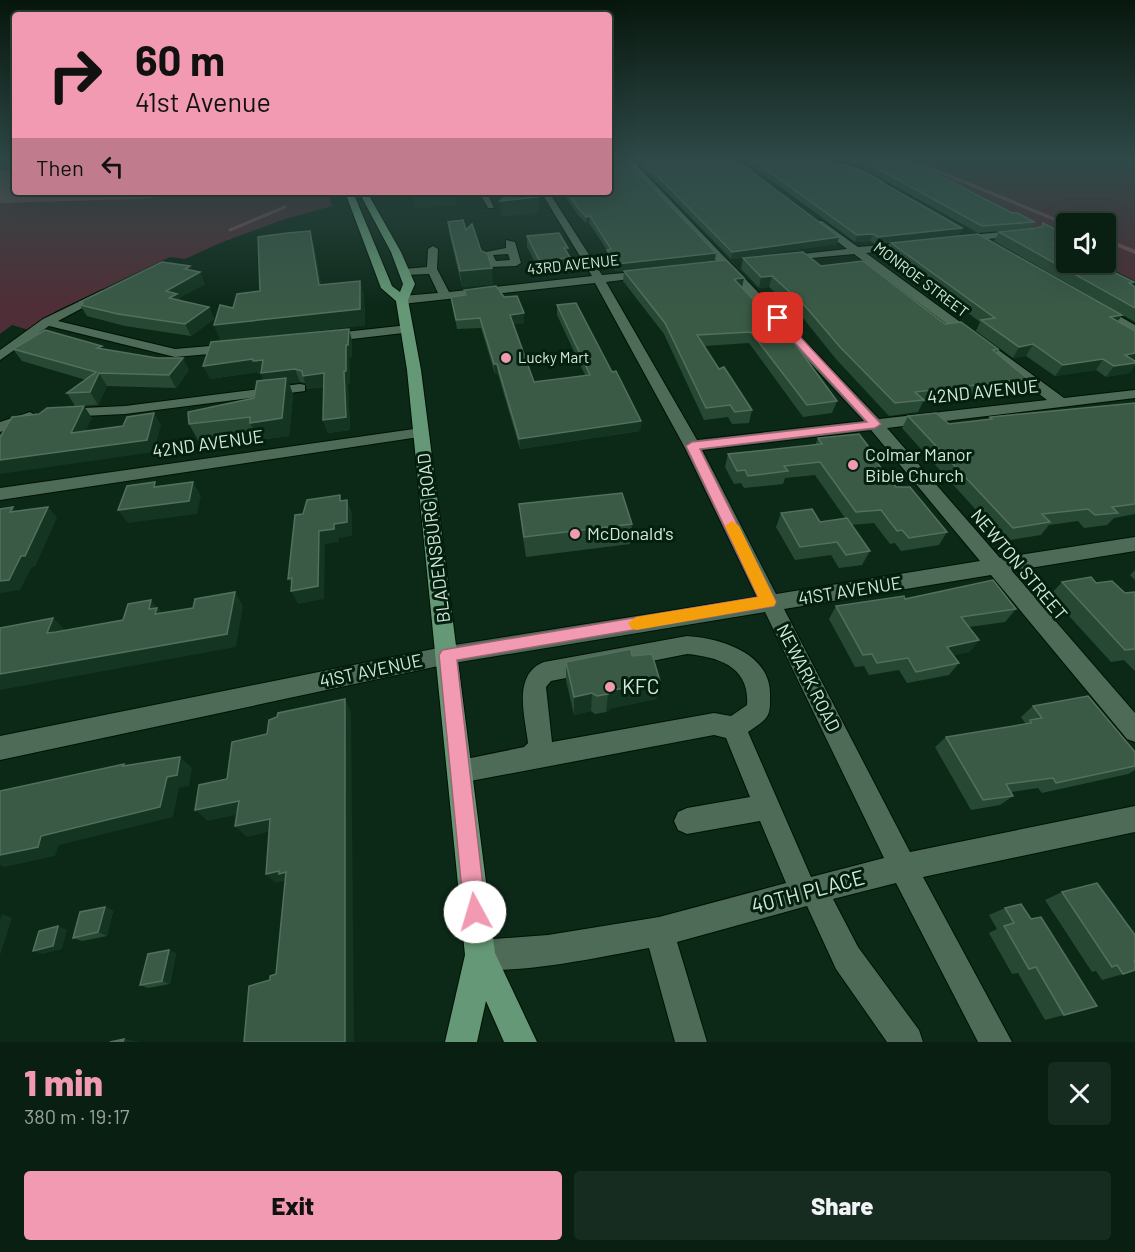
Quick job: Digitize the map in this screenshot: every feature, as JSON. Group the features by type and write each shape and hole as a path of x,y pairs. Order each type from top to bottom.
{"main road":[{"name":"BLADENSBURG ROAD","path":"356,209 387,288 402,300"},
{"path":"372,209 404,272"},
{"name":"BLADENSBURG ROAD","path":"404,272 409,284 402,300 408,329 448,655 480,955 461,1042"},
{"name":"BLADENSBURG ROAD","path":"480,955 521,1042"}],"street":[{"name":"NEWARK ROAD","path":"555,209 599,279 692,446 903,868 996,1042"},
{"name":"NEWTON STREET","path":"677,209 733,264 875,424 1135,731"},
{"name":"MONROE STREET","path":"806,213 1061,403"},
{"path":"958,227 993,248"},
{"path":"945,241 1032,232"},
{"path":"771,260 922,243"},
{"path":"427,270 432,268 433,249"},
{"path":"709,267 733,264"},
{"path":"404,272 433,271 444,294"},
{"name":"43RD AVENUE","path":"402,300 654,273"},
{"path":"0,356 47,322 116,287"},
{"path":"1084,301 1135,330"},
{"path":"47,322 175,353 248,346"},
{"path":"317,339 408,329"},
{"path":"0,427 36,415 125,410 300,388"},
{"name":"42ND AVENUE","path":"692,446 1135,394"},
{"name":"42ND AVENUE","path":"0,494 421,434"},
{"name":"41ST AVENUE","path":"0,748 448,655 1135,544"},
{"path":"460,771 531,758 714,724 734,728 758,710 759,687 746,664 710,646 687,645 544,672 534,685 540,747 531,758"},
{"path":"734,728 768,807 809,891 847,957 907,1042"},
{"path":"687,821 768,807"},
{"name":"40TH PLACE","path":"480,955 548,950 659,932 903,868 1135,819"},
{"path":"659,932 691,1042"}],"shaded area":[{"path":"0,209 323,209 285,219 220,243 185,259 170,257 56,311 29,330 12,325 0,334"},
{"path":"995,209 1135,209 1135,281 1116,271 1116,213 1056,213 1056,240"}],"building":[{"path":"579,209 673,209 716,253 617,264 607,250 611,249 590,216 586,217"},
{"path":"690,209 801,209 839,237 732,252"},
{"path":"820,209 928,209 962,228 878,237 873,234 857,235"},
{"path":"950,209 1004,209 1018,213 1034,222 982,226"},
{"path":"463,220 466,230 472,224 481,251 487,253 492,268 460,271 448,222"},
{"path":"1043,223 1056,230 1056,243 1054,244 1056,245 1056,264 999,232 1037,228 1043,226"},
{"path":"310,231 319,285 360,281 360,309 214,325 220,305 233,308 237,294 260,291 258,237"},
{"path":"559,233 568,248 564,248 570,257 543,262 539,260 527,236"},
{"path":"978,234 1122,315 1110,317 1135,331 1135,353 1125,355 1135,363 1114,366 1103,359 1063,365 1033,344 1019,347 981,320 995,318 891,243"},
{"path":"803,252 821,266 863,261 945,324 961,322 998,349 993,350 1028,379 915,392 924,400 895,403 840,347 806,307 772,276 761,277 743,258"},
{"path":"726,260 744,278 734,279 796,345 837,401 807,405 751,332 697,335 719,369 724,367 752,410 735,412 730,405 706,408 665,323 624,271"},
{"path":"162,262 190,266 185,269 200,272 166,291 177,294 169,298 209,307 185,324 118,314 80,305 83,303 80,302"},
{"path":"1072,273 1116,273 1134,282 1129,283 1135,287 1135,308"},
{"path":"496,286 504,297 517,296 524,313 510,315 534,382 590,375 557,305 576,303 612,372 616,371 641,421 519,439 497,364 494,364 480,318 456,320 451,297 466,295 464,290"},
{"path":"349,329 348,345 346,345 346,371 344,371 346,417 323,420 324,373 303,376 302,371 295,369 261,373 263,360 253,361 253,359 203,366 211,342"},
{"path":"45,330 102,346 97,348 157,358 183,358 169,375 99,373 90,392 67,393 96,372 13,349"},
{"path":"286,378 282,418 250,423 250,417 189,424 188,412 254,398 257,381"},
{"path":"1135,403 1135,504 1112,507 1118,513 1095,515 1088,509 1042,514 1050,522 1013,528 908,416 936,413 949,424 992,419 990,417"},
{"path":"84,406 71,433 123,426 127,417 154,413 147,440 0,460 0,437 12,417 39,414 47,408"},
{"path":"859,434 872,451 868,451 896,487 910,487 947,532 909,538 902,530 897,531 881,510 856,512 820,462 784,466 788,471 748,476 745,470 737,471 728,454 822,444 818,438"},
{"path":"155,482 154,487 193,482 189,501 118,510 127,486"},
{"path":"622,493 632,524 524,537 519,504"},
{"path":"340,495 340,501 347,500 347,522 334,524 334,529 319,531 318,586 291,591 292,578 288,579 295,515 303,514 307,500"},
{"path":"13,507 10,512 48,507 25,556 21,556 9,580 0,581 0,509"},
{"path":"812,509 820,522 847,518 870,551 846,555 837,542 800,547 781,513"},
{"path":"1091,577 1096,583 1112,581 1125,593 1135,592 1135,649 1125,650 1062,582"},
{"path":"993,580 1016,609 961,617 979,640 947,647 959,663 916,672 908,658 877,663 872,654 863,655 836,606 904,596 905,599"},
{"path":"235,592 227,634 0,674 0,628 53,618 47,633 56,632 123,620 128,604 151,600 149,609 157,608 155,614 193,608 195,599"},
{"path":"631,649 632,656 652,654 660,681 614,690 608,694 597,696 592,693 574,697 566,662"},
{"path":"1088,696 1135,752 1135,766 1056,783 1053,778 1006,784 1013,796 983,800 946,737 1031,723 1030,720 1042,718 1033,706"},
{"path":"345,699 345,1042 244,1042 249,986 270,980 270,976 276,974 286,872 266,874 270,819 235,826 239,801 195,810 199,785 227,779 232,742 267,734 269,720 277,717 278,713"},
{"path":"180,757 177,775 167,777 160,807 41,836 38,847 0,855 0,791 124,764 123,766"},
{"path":"1097,883 1135,935 1135,970 1123,974 1117,965 1112,967 1062,892"},
{"path":"1021,904 1031,919 1041,917 1097,1006 1064,1015 1036,967 1029,969 1004,926 1014,923 1005,908"},
{"path":"105,907 98,932 73,938 80,912"},
{"path":"58,926 53,946 33,951 39,931"},
{"path":"169,950 162,981 140,985 148,954"}],"waterway":[{"path":"230,230 281,209"},
{"path":"1029,209 1056,220"},
{"path":"1116,244 1135,252"}],"slow traffic":[{"path":"636,623 768,602 732,526"}],"place":[{"name":"Lucky Mart","path":"506,358"},
{"name":"Colmar Manor Bible Church","path":"853,465"},
{"name":"McDonald's","path":"575,534"},
{"name":"KFC","path":"610,687"}],"route":[{"path":"475,912 448,655 768,602 692,446 875,424 778,318"}]}
